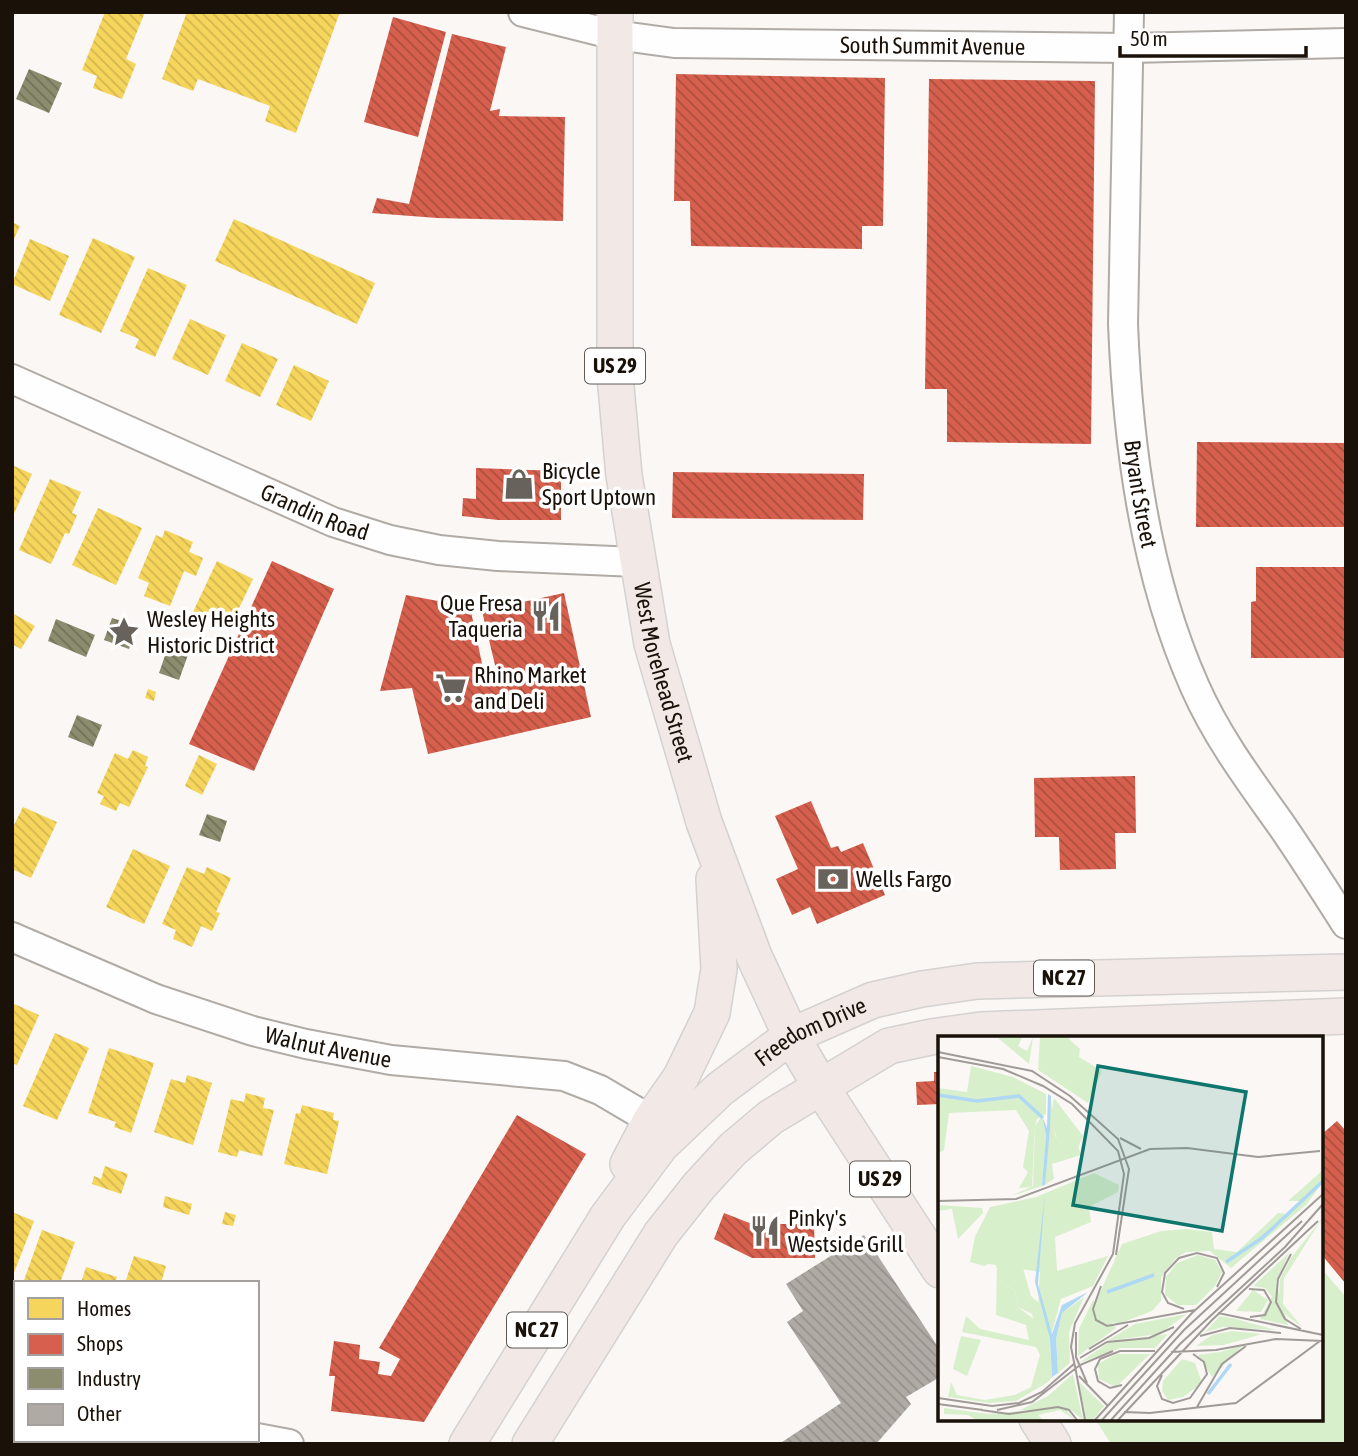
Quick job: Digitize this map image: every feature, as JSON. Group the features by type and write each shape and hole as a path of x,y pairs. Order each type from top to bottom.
{"main road":[{"name":"West Morehead Street","path":"615,24 614,360 624,475 652,644 713,847 754,956 791,1036 821,1087 938,1267"},
{"path":"608,1216 630,1158 651,1120 681,1077 712,1013 719,970 713,847"},
{"name":"Freedom Drive","path":"467,1444 608,1216 661,1145 720,1089 791,1036 873,1000 977,981 1346,972"},
{"name":"Freedom Drive","path":"938,1036 981,1030 1346,1016"},
{"name":"Freedom Drive","path":"530,1444 661,1234 733,1149 771,1117 889,1046 938,1036"},
{"path":"1038,1421 1053,1444"}],"street":[{"name":"South Summit Avenue","path":"523,12 615,24 674,43 1129,48 1346,43"},
{"name":"Bryant Street","path":"1129,12 1124,362 1134,454 1167,613 1195,688 1225,745 1346,924"},
{"name":"Grandin Road","path":"12,379 333,522 390,540 439,550 498,556 637,562"},
{"name":"Walnut Avenue","path":"12,937 156,999 253,1031 391,1060 564,1076 600,1090 651,1120"},
{"path":"259,1438 289,1444"}],"green space":[{"path":"1323,1270 1346,1297 1346,1444 1111,1444 1096,1421 1323,1421"},
{"path":"166,1442 173,1444 27,1444"}],"building: Homes":[{"path":"105,12 145,12 126,59 136,64 122,99 93,88 97,76 82,70"},
{"path":"187,12 340,12 296,133 265,121 270,106 198,79 193,91 162,79"},
{"path":"234,219 375,283 357,324 215,261"},
{"path":"12,222 20,226 12,243"},
{"path":"93,238 135,257 101,333 59,315"},
{"path":"30,239 69,256 50,301 12,284"},
{"path":"148,268 187,285 155,357 135,348 139,339 120,331"},
{"path":"190,319 226,335 208,375 172,359"},
{"path":"242,343 278,359 260,397 225,381"},
{"path":"294,365 329,381 311,421 276,405"},
{"path":"12,465 32,474 12,518"},
{"path":"50,479 81,492 72,513 77,515 69,534 65,533 51,564 19,550"},
{"path":"98,508 142,528 116,585 72,565"},
{"path":"165,530 193,542 189,552 203,558 196,576 184,571 170,606 144,596 149,583 138,578 156,535 162,538"},
{"path":"217,561 253,579 229,629 193,612"},
{"path":"12,613 35,626 21,649 12,644"},
{"path":"148,689 156,692 154,701 145,698"},
{"path":"133,750 148,757 145,766 148,767 129,807 120,803 116,811 100,804 104,796 97,793 115,753 128,759"},
{"path":"199,755 217,764 202,795 185,786"},
{"path":"23,807 57,822 31,878 12,869 12,829"},
{"path":"133,849 170,866 144,924 106,907"},
{"path":"187,867 204,874 207,867 231,878 216,912 220,913 212,931 201,926 192,947 173,939 176,930 162,924"},
{"path":"12,1003 39,1015 17,1065 12,1063"},
{"path":"55,1033 89,1048 57,1120 23,1106"},
{"path":"109,1048 154,1063 131,1133 114,1127 116,1122 88,1113"},
{"path":"187,1075 212,1083 193,1145 154,1132 171,1079 185,1083"},
{"path":"246,1093 265,1098 263,1108 274,1110 262,1156 239,1150 237,1157 218,1152 231,1099 244,1102"},
{"path":"302,1105 334,1113 333,1120 339,1121 327,1174 284,1164 296,1113 300,1114"},
{"path":"105,1166 128,1174 121,1194 92,1184 94,1176 101,1179"},
{"path":"165,1196 192,1204 189,1215 163,1207"},
{"path":"12,1212 34,1221 12,1278"},
{"path":"225,1212 236,1215 233,1226 222,1224"},
{"path":"42,1230 75,1242 61,1281 24,1281"},
{"path":"134,1256 166,1266 162,1281 126,1281"},
{"path":"86,1267 117,1277 116,1281 82,1281"}],"building: Shops":[{"path":"393,17 446,32 418,137 364,122"},
{"path":"452,34 506,47 490,111 500,109 499,116 565,117 563,221 437,218 372,213 377,198 409,204"},
{"path":"676,74 885,78 883,226 862,226 862,249 691,246 690,201 674,201"},
{"path":"929,79 1095,81 1091,444 947,442 947,389 925,389"},
{"path":"1197,442 1346,443 1346,527 1196,527"},
{"name":"Bicycle Sport Uptown","path":"476,468 561,471 561,520 498,520 462,516 463,498 476,499"},
{"path":"673,472 864,474 863,520 672,518"},
{"path":"272,561 334,589 254,771 189,744"},
{"path":"1256,567 1346,567 1346,658 1251,658 1251,602 1256,601"},
{"path":"564,593 591,717 428,754 412,688 380,691 406,595 470,607 484,673 496,669 482,611"},
{"path":"1135,776 1136,833 1115,833 1116,869 1060,870 1059,837 1035,837 1034,778"},
{"path":"811,801 831,848 838,846 841,852 863,843 885,895 817,924 810,907 792,915 776,879 798,869 775,816"},
{"path":"934,1072 938,1072 938,1104 917,1105 916,1082 934,1081"},
{"path":"517,1115 586,1154 424,1422 331,1411 335,1376 329,1376 334,1341 360,1345 359,1359 380,1362 378,1374 391,1376 400,1359 379,1348"},
{"path":"1337,1121 1346,1131 1346,1284 1323,1256 1323,1133"},
{"name":"Pinky's Westside Grill","path":"724,1213 752,1224 814,1224 815,1258 752,1258 714,1239"}],"building: Industry":[{"path":"29,69 62,83 49,113 16,99"},
{"path":"112,618 137,626 129,649 104,640"},
{"path":"56,619 95,635 86,657 48,641"},
{"path":"169,644 189,652 179,680 159,673"},
{"path":"77,715 102,725 93,747 68,737"},
{"path":"207,814 227,821 220,842 199,835"}],"building: Other":[{"path":"864,1235 938,1347 938,1378 906,1397 911,1404 876,1444 779,1444 841,1403 787,1322 803,1311 786,1284"}],"place":[{"name":"Bicycle Sport Uptown","path":"519,484"},
{"name":"Que Fresa Taqueria","path":"546,616"},
{"name":"Wesley Heights Historic District","path":"124,632"},
{"name":"Rhino Market and Deli","path":"451,688"},
{"name":"Wells Fargo","path":"833,879"},
{"name":"Pinky's Westside Grill","path":"765,1231"}]}
